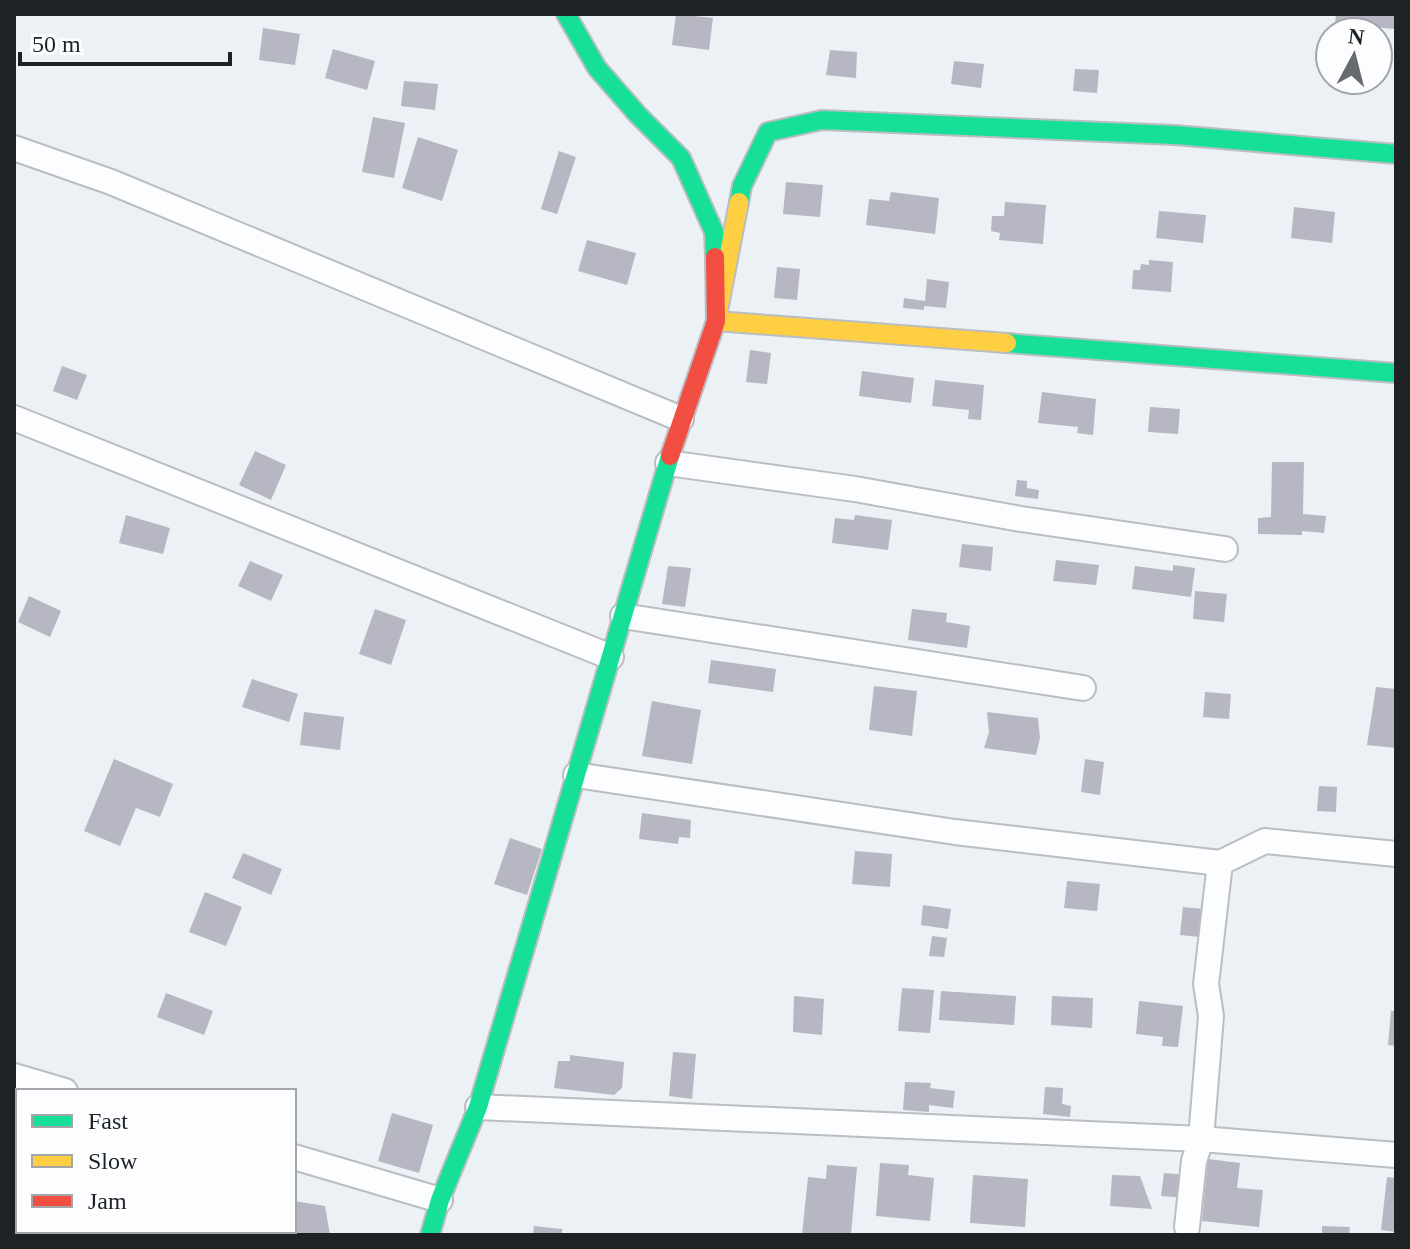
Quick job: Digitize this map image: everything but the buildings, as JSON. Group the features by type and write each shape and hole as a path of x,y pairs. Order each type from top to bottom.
{"street":[{"path":"566,14 597,68 681,158 714,232 716,321"},
{"path":"430,1235 440,1200 478,1107 681,419 716,321 742,186 768,132 822,120 1175,135 1396,154"},
{"path":"14,148 111,182 681,419"},
{"path":"716,321 1396,373"},
{"path":"14,418 611,657"},
{"path":"668,463 855,489 1021,519 1225,549"},
{"path":"623,616 1083,688"},
{"path":"576,775 955,832 1220,863 1265,841 1396,854"},
{"path":"1187,1227 1194,1161 1201,1139 1211,1016 1206,984 1220,863"},
{"path":"14,1076 58,1089"},
{"path":"478,1107 1201,1139 1396,1155"},
{"path":"296,1158 440,1200"}],"traffic: fast":[{"path":"566,14 597,68 681,158 714,232 715,257"},
{"path":"739,202 742,186 768,132 822,120 1175,135 1396,154"},
{"path":"1007,343 1396,373"},
{"path":"430,1235 440,1200 478,1107 670,456"}],"traffic: slow":[{"path":"739,202 716,321 1007,343"}],"traffic: jam":[{"path":"670,456 716,321 715,257"}]}
